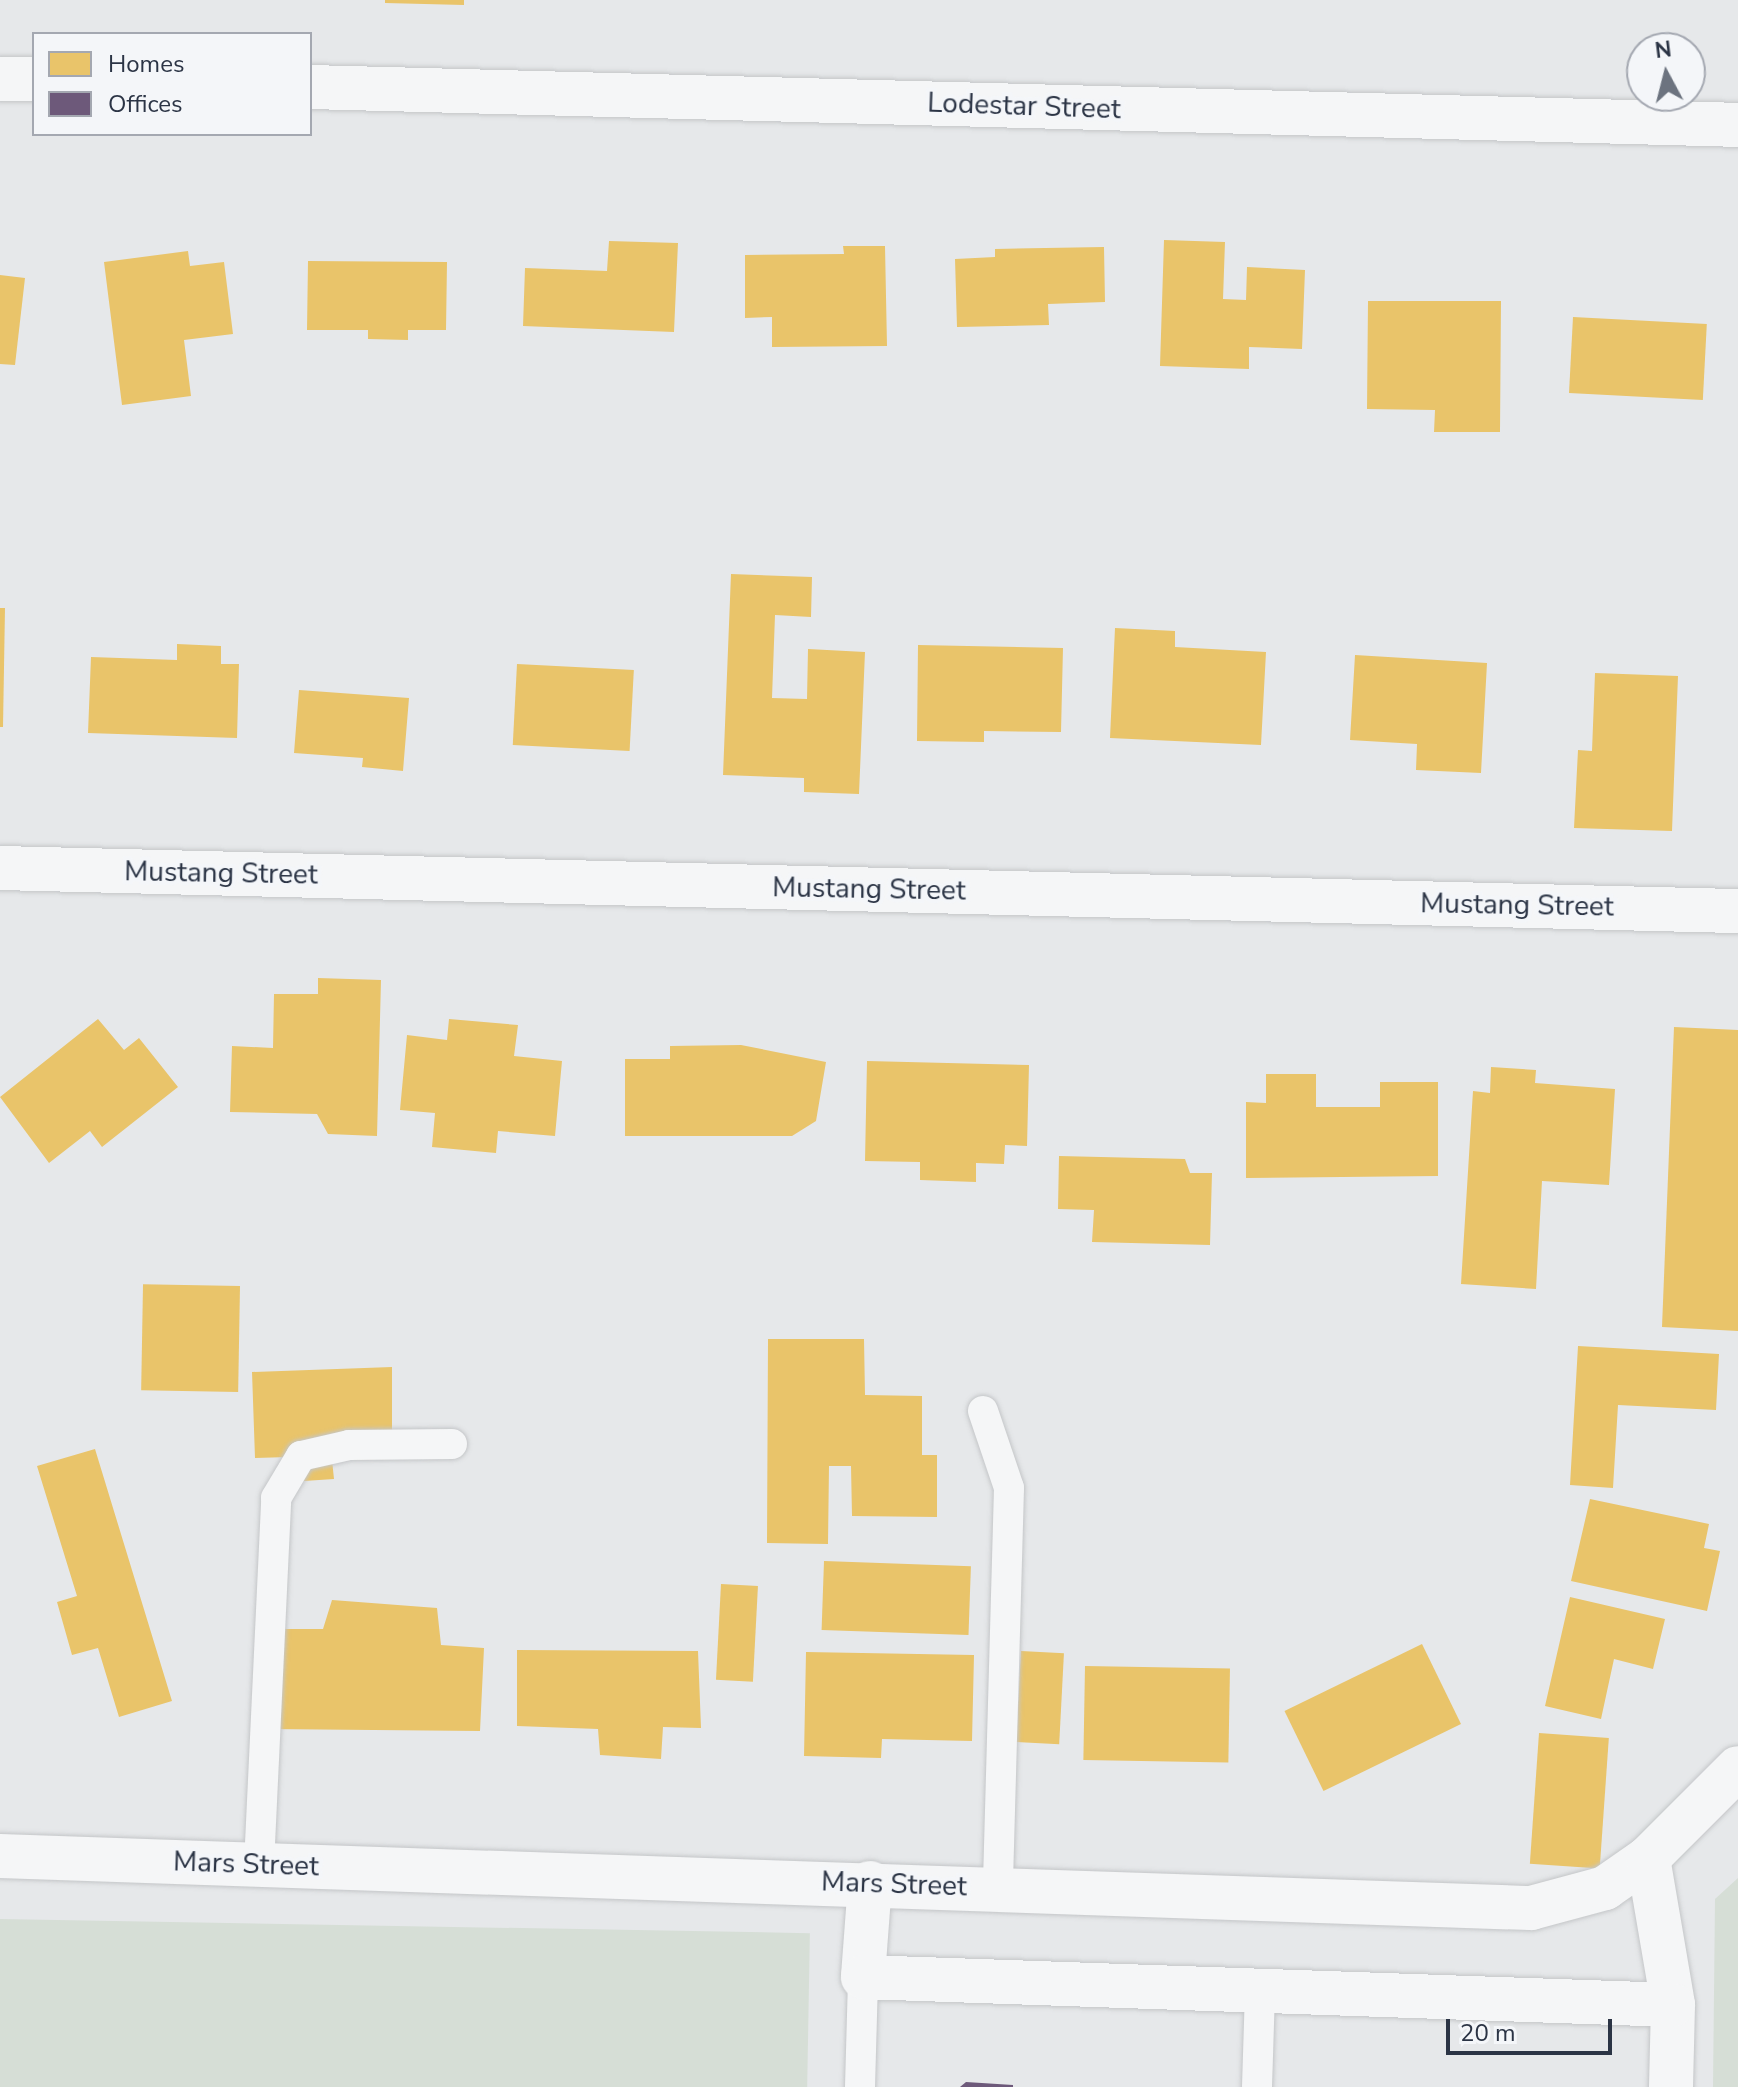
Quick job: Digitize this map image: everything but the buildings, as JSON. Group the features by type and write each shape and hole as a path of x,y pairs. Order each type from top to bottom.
{"street":[{"path":"0,79 32,79"},
{"name":"Lodestar Street","path":"312,87 1738,125"},
{"name":"Mustang Street","path":"0,868 1738,911"},
{"name":"Mars Street","path":"0,1856 870,1883 1531,1908 1605,1888 1648,1858 1738,1768"},
{"path":"1648,1858 1673,2005 1671,2087"},
{"path":"870,1883 863,1977 1673,2005"}],"lane":[{"path":"983,1411 1009,1488 998,1888"},
{"path":"259,1865 276,1498 301,1456 349,1445 452,1444"},
{"path":"860,2087 863,1977"},
{"path":"1257,2087 1260,1990"}],"shaded area":[{"path":"1738,1878 1738,2087 1713,2087 1715,1899"},
{"path":"0,1919 810,1933 807,2087 0,2087"}]}
